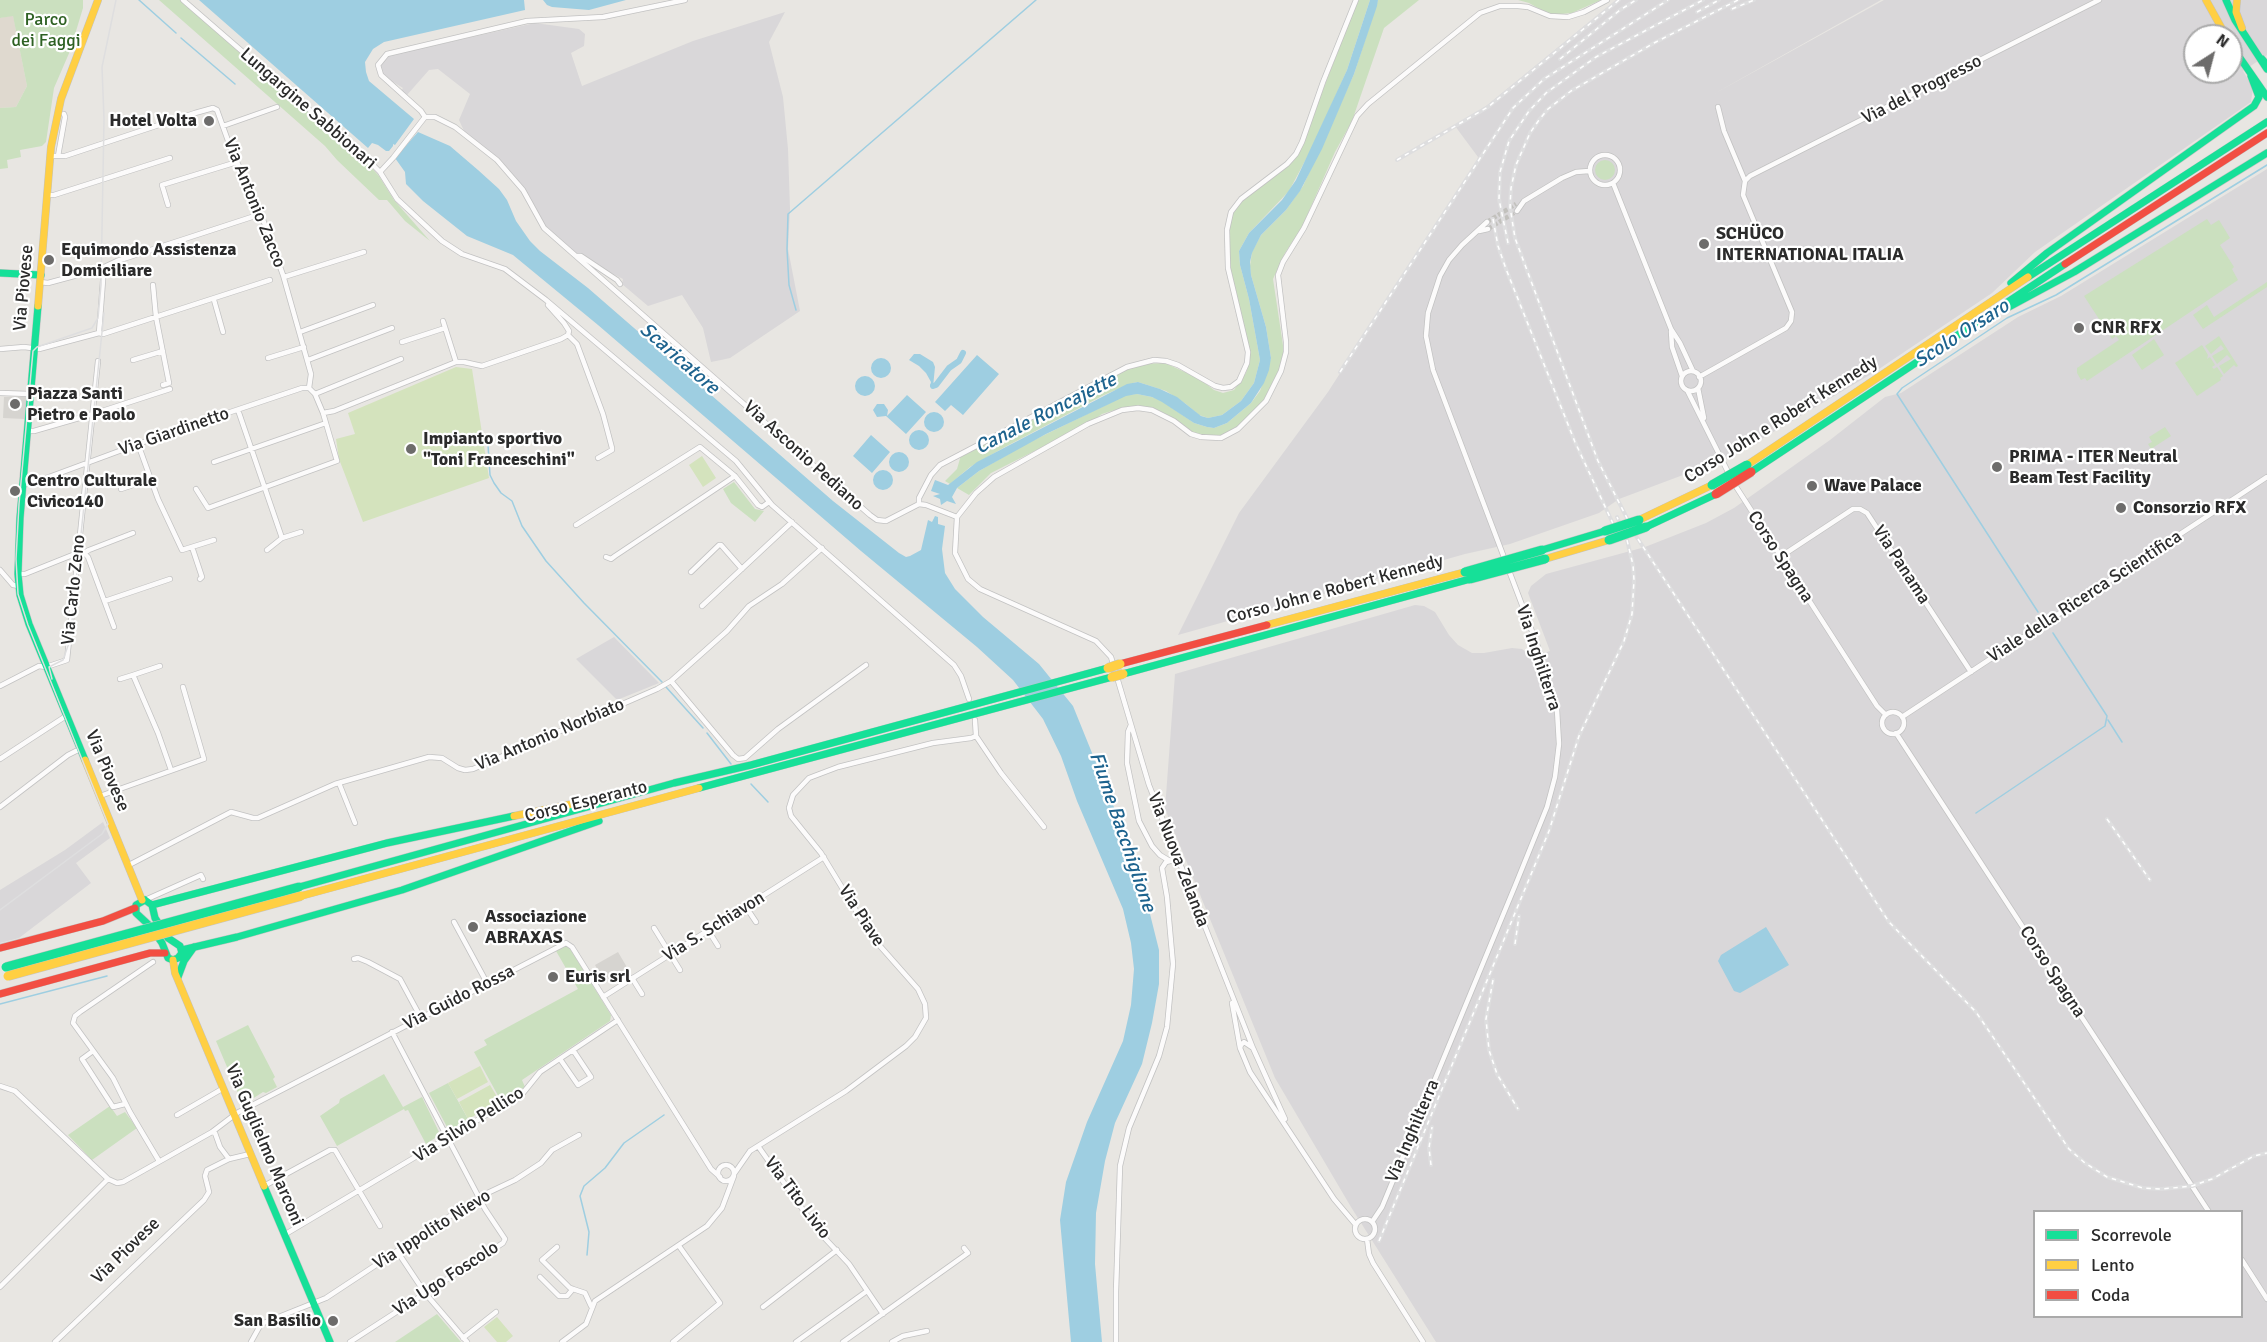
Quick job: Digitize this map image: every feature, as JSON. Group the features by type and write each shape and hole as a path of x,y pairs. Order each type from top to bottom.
{"main road":[{"name":"Via Piovese","path":"98,0 61,99 48,195 27,430 19,586 22,604 46,667 129,865 161,928 168,938 178,943 182,950"},
{"path":"2206,0 2219,24"},
{"path":"2226,0 2238,24"},
{"path":"2237,0 2236,12 2240,24"},
{"path":"2243,29 2265,62 2267,69"},
{"path":"2243,64 2267,98"},
{"path":"1976,311 2047,253 2254,106 2259,97 2251,76"},
{"name":"Corso John e Robert Kennedy","path":"1749,469 1976,311 2267,122"},
{"name":"Corso John e Robert Kennedy","path":"1014,692 1076,681 1110,672 1544,554 1642,523 1714,489 1749,469 2267,134"},
{"path":"1962,332 2074,272 2267,153"},
{"path":"0,273 41,279"},
{"name":"Corso John e Robert Kennedy","path":"1020,701 1076,681"},
{"name":"Corso Esperanto","path":"300,892 674,783 751,765 1014,692"},
{"name":"Corso Esperanto","path":"159,930 678,795 1020,701"},
{"path":"0,948 103,921 147,902 387,843 674,783"},
{"path":"135,908 138,916 150,926 162,943 168,958 173,960 178,958 182,950 237,937 402,890 678,795"},
{"path":"0,969 159,930"},
{"path":"0,978 159,930"},
{"path":"178,977 184,961 194,947"},
{"path":"0,994 150,953 165,953"},
{"name":"Via Guglielmo Marconi","path":"173,960 175,973 222,1089 330,1342"}],"street":[{"name":"Lungargine Sabbionari","path":"183,0 380,172 397,199 442,241 462,254 505,269 546,300 741,467 769,502"},
{"name":"Via Asconio Pediano","path":"685,0 603,17 527,21 390,53 384,56 378,64 381,75 425,117 435,117 455,127 496,160 523,190 544,228 870,515 877,520 886,521 919,504"},
{"path":"1356,0 1296,154 1287,164 1241,199 1232,212 1227,230 1228,268 1248,352 1247,363 1239,381 1231,387 1215,386 1178,365 1166,361 1140,362 940,465 931,475 919,504 957,517 976,493 994,477 1102,417 1122,410 1138,408 1152,410 1162,414 1191,434 1201,437 1221,438 1238,429 1266,401 1281,371 1286,342 1278,275 1283,262 1304,228 1357,116 1368,104 1480,13 1500,6 1518,6 1528,7 1550,16 1568,17 1584,12 1607,0"},
{"name":"Via del Progresso","path":"1745,181 1750,176 2099,0"},
{"path":"223,126 277,107"},
{"path":"1700,377 1786,328 1791,321 1792,312 1743,195 1745,181 1724,131 1718,107"},
{"name":"Via Antonio Zacco","path":"54,156 106,143 213,108 217,110 237,162 240,164 261,214 284,277 308,360 312,381 309,388"},
{"name":"Via Piovese","path":"54,156 64,114"},
{"path":"380,172 425,117"},
{"name":"Corso Spagna","path":"1589,171 1596,157 1602,155 1612,156 1619,163 1619,176 1613,183 1671,329 1693,371 1700,377 1698,388 1705,423"},
{"path":"48,195 170,158"},
{"path":"168,205 162,185 237,162"},
{"path":"1516,204 1576,172 1589,171 1596,183 1603,185 1613,183"},
{"path":"1517,211 1524,201"},
{"path":"41,279 48,283 104,267 261,214"},
{"name":"Via Inghilterra","path":"1372,1222 1382,1207 1547,807 1555,777 1559,744 1557,710 1540,655 1428,352 1428,313 1437,284 1449,260 1487,222"},
{"path":"1476,232 1488,229"},
{"path":"284,277 364,252"},
{"name":"Via Asconio Pediano","path":"576,256 580,256 620,284"},
{"path":"99,333 104,267"},
{"path":"0,349 46,348 99,333 103,334 214,300 270,280"},
{"path":"153,285 156,317 168,383 163,385"},
{"path":"214,300 224,332"},
{"name":"Lungargine Sabbionari","path":"546,300 568,328 568,334 574,339 603,414 612,450 598,458"},
{"path":"300,332 373,305"},
{"path":"443,321 456,362"},
{"path":"308,360 392,328"},
{"path":"402,342 445,328"},
{"name":"Corso Spagna","path":"1671,329 1671,347 1682,376 1682,386 1687,390 1705,423 1741,498 1877,706 1886,715 1882,723 1885,729 1890,733 1896,733 2208,1210"},
{"path":"323,412 334,411 456,362 482,366 561,339 568,334"},
{"path":"268,358 304,346"},
{"path":"133,360 163,351"},
{"path":"315,394 401,359"},
{"name":"Via Giardinetto","path":"98,361 86,463 302,388 309,388"},
{"path":"1682,376 1693,371"},
{"path":"196,489 208,508 337,461 323,412 315,394 309,388"},
{"path":"1687,390 1693,391 1698,388"},
{"path":"27,430 34,431 170,389"},
{"path":"0,393 30,394"},
{"path":"238,411 282,538"},
{"path":"214,462 326,423"},
{"path":"138,444 182,550 214,540"},
{"path":"576,525 700,447 735,476 758,505 762,507 769,502 954,665 961,676 969,699"},
{"path":"23,484 30,484 86,463"},
{"name":"Via Carlo Zeno","path":"46,667 67,660 86,463"},
{"path":"606,557 611,559 735,476"},
{"name":"Viale della Ricerca Scientifica","path":"1902,717 2267,477"},
{"path":"121,489 151,479"},
{"name":"Via Panama","path":"1780,557 1853,509 1860,509 1867,513 1971,672"},
{"name":"Via Nuova Zelanda","path":"957,517 955,553 968,579 980,589 1096,641 1105,649 1114,668 1149,785 1253,1048 1291,1133"},
{"path":"702,606 792,522"},
{"path":"267,550 282,538 301,532"},
{"path":"84,554 88,550 133,533"},
{"path":"691,572 719,545 722,545 742,569"},
{"path":"192,547 202,577 200,579"},
{"name":"Via Antonio Norbiato","path":"129,865 231,812 258,818 339,783 436,756 458,768 473,769 657,689 671,681 727,631 749,606 783,584 822,548"},
{"path":"18,574 25,574 77,554 84,554 88,557 114,627"},
{"path":"0,570 13,585 19,586"},
{"path":"105,601 170,579"},
{"path":"671,681 733,756 738,759 745,758 778,729 866,665"},
{"path":"0,686 24,672 39,666 46,667"},
{"path":"120,679 160,666"},
{"path":"133,675 171,770"},
{"path":"100,796 204,759 183,687"},
{"path":"1886,715 1896,712 1902,717 1904,726 1896,733"},
{"path":"0,759 66,716"},
{"path":"975,720 976,736 1001,773 1044,827"},
{"path":"1131,725 1128,732 1127,763 1139,822 1156,852 1170,861"},
{"name":"Via Piave","path":"725,1166 743,1159 758,1146 846,1091 906,1046 921,1029 926,1018 927,1010 922,996 861,922 824,857 791,816 791,802 797,789 815,775 838,767 933,743 976,736"},
{"path":"0,807 68,755 80,749"},
{"path":"339,783 355,823"},
{"name":"Via S. Schiavon","path":"603,997 824,857"},
{"path":"1116,1342 1120,1166 1129,1128 1159,1056 1167,1027 1173,984 1173,964 1167,897 1162,871 1163,866 1178,859"},
{"path":"147,902 201,875 203,879"},
{"path":"746,907 756,922"},
{"path":"454,922 487,983"},
{"path":"654,928 680,970"},
{"path":"708,930 718,946"},
{"name":"Via Guido Rossa","path":"234,1115 557,947 570,944 603,997"},
{"path":"354,959 358,958 368,962 400,980 421,1018"},
{"path":"153,962 75,1016 73,1023 113,1078 125,1104 159,1161"},
{"path":"632,978 642,994"},
{"name":"Via Nuova Zelanda","path":"1231,994 1240,1048 1251,1072 1334,1199 1356,1225 1355,1231 1358,1237 1367,1239 1373,1263 1422,1342"},
{"path":"603,997 706,1160 721,1178 729,1180 734,1175 732,1168 714,1165 706,1160"},
{"name":"Via Silvio Pellico","path":"284,1235 360,1192 523,1093 535,1076 618,1020"},
{"name":"Via Guido Rossa","path":"392,1032 448,1138"},
{"path":"1240,1048 1244,1042 1253,1048"},
{"path":"560,1059 578,1084 591,1077 573,1050"},
{"path":"93,1051 82,1059 113,1107 125,1104"},
{"path":"0,1086 15,1091 108,1179 117,1183 123,1182 212,1132 234,1115"},
{"path":"177,1115 222,1089"},
{"path":"212,1132 215,1133 220,1147 229,1159"},
{"name":"Via Ippolito Nievo","path":"251,1342 261,1324 326,1298 479,1197 515,1180 541,1163 552,1150 579,1135"},
{"name":"Via Ugo Foscolo","path":"350,1342 503,1244 505,1239 479,1197 448,1138"},
{"name":"Via Tito Livio","path":"758,1146 818,1231 837,1250 883,1314"},
{"path":"264,1186 332,1149 335,1150 380,1226"},
{"name":"Via Piovese","path":"55,1342 204,1200 209,1188 205,1173 210,1168 229,1159 250,1154"},
{"name":"Via Piave","path":"562,1342 586,1324 591,1306 595,1301 679,1246 712,1221 722,1208 734,1175 743,1159"},
{"path":"725,1166 719,1171 728,1193"},
{"path":"0,1287 108,1179"},
{"path":"1356,1225 1363,1219 1372,1222 1375,1232 1367,1239"},
{"path":"673,1342 720,1303 679,1246"},
{"path":"557,1247 542,1260 573,1289 585,1293 591,1306"},
{"path":"843,1342 968,1253 964,1248"},
{"name":"Via Tito Livio","path":"763,1307 837,1250"},
{"path":"398,1251 425,1293 465,1340 496,1312"},
{"path":"2243,1263 2267,1299"},
{"path":"540,1277 559,1296 567,1296 573,1289"},
{"path":"796,1342 867,1291"},
{"path":"892,1342 903,1336 927,1331"}],"shaded area":[{"path":"1616,0 1881,0 1712,95 1884,0 2267,0 2267,55 2243,71 2253,88 2251,102 2035,252 1992,293 1873,373 1731,457 1619,499 1599,513 1510,544 1465,554 1178,635 1239,513 1328,392 1477,160 1478,157 1455,126 1486,106"},
{"path":"785,12 769,42 783,97 790,209 788,249 800,311 730,358 711,362 703,328 682,295 648,306 622,284 623,279 576,255 545,227 511,173 465,133 459,120 470,94 438,69 429,70 407,95 401,91 403,88 380,74 380,61 390,55 535,23 579,29 585,34 584,46 571,53 582,86 693,41"},
{"path":"13,15 27,86 16,107 0,108 0,18"},
{"path":"2267,169 2267,1342 1436,1342 1351,1207 1275,1078 1165,809 1175,674 1415,605 1424,606 1435,612 1458,645 1472,653 1512,648 1522,649 1533,657 1550,651 1528,593 1531,586 1546,574 1645,547 1706,523 1734,508 1830,440 1885,397 1901,393 2018,317 2061,296"},
{"name":"Piazza Santi Pietro e Paolo","path":"4,397 27,397 25,419 3,418"},
{"path":"614,637 659,683 617,700 576,659"},
{"path":"103,822 110,838 76,863 91,883 19,938 0,943 0,890 65,850"},
{"path":"618,952 628,969 605,982 595,965"}],"green space":[{"name":"Parco dei Faggi","path":"0,0 83,0 83,8 70,51 54,88 46,142 42,146 20,150 21,157 7,160 8,168 0,169 0,108 16,107 27,86 13,16 0,18"},
{"path":"159,0 180,0 369,165 394,200 430,241 405,221 387,200 379,200 325,146"},
{"path":"1358,0 1370,0 1347,70 1313,146 1289,191 1249,233 1239,251 1260,360 1254,383 1241,401 1222,415 1208,418 1199,415 1166,391 1138,382 1133,383 1104,395 1005,447 970,467 950,484 945,481 957,469 961,455 1074,398 1127,368 1139,364 1165,363 1200,379 1214,390 1223,393 1234,390 1246,373 1250,352 1229,268 1228,229 1232,213 1241,200 1297,156"},
{"path":"1378,0 1419,0 1384,28 1352,121 1335,152 1302,227 1285,253 1273,279 1284,352 1279,370 1264,400 1230,435 1212,440 1191,435 1163,415 1138,408 1121,408 1102,414 1088,424 991,473 969,495 957,488 979,471 1026,444 1126,395 1137,394 1152,397 1162,401 1194,423 1214,428 1227,423 1251,403 1260,391 1271,358 1266,327 1251,275 1252,252 1261,235 1286,210 1303,186 1354,74"},
{"path":"1518,0 1601,0 1572,13 1550,15 1529,3"},
{"path":"1605,160 1612,163 1615,170 1612,177 1605,180 1598,177 1595,170 1598,163"},
{"path":"2207,219 2211,225 2219,220 2230,238 2220,245 2234,267 2232,269 2238,280 2087,381 2085,378 2081,380 2077,368 2119,340 2116,336 2112,339 2084,296"},
{"path":"2267,282 2267,287 2203,329 2193,315 2207,305 2214,317"},
{"path":"2219,336 2238,366 2234,365 2224,374 2219,366 2231,359 2227,355 2217,364 2212,356 2224,349 2221,345 2211,354 2205,346"},
{"path":"2154,339 2164,355 2142,370 2132,355"},
{"path":"2202,345 2208,355 2207,359 2210,357 2215,365 2212,367 2214,369 2217,367 2223,376 2221,380 2197,396 2175,363"},
{"name":"Impianto sportivo \"Toni Franceschini\"","path":"456,367 472,369 489,478 363,522 339,459 336,439 355,434 348,413"},
{"path":"2165,427 2171,436 2151,449 2148,444 2152,442 2149,437"},
{"path":"702,456 716,478 703,487 689,465"},
{"path":"734,482 755,509 764,511 755,522 731,503 723,489"},
{"path":"565,946 569,947 611,1015 610,1021 522,1080 525,1087 501,1101 474,1052 487,1045 484,1040 578,989 556,951"},
{"path":"248,1025 275,1077 273,1079 277,1087 266,1093 263,1092 246,1103 241,1100 216,1041"},
{"path":"480,1066 488,1082 457,1099 448,1083"},
{"path":"384,1074 403,1107 422,1097 439,1132 438,1136 426,1144 408,1110 404,1109 337,1146 320,1116 339,1103 340,1099"},
{"path":"448,1083 468,1119 454,1128 447,1127 429,1093"},
{"path":"490,1085 500,1102 468,1119 459,1102"},
{"path":"110,1106 117,1116 125,1112 137,1128 92,1160 68,1135"},
{"path":"437,1314 461,1342 395,1342"},
{"path":"497,1317 513,1336 506,1342 497,1342 484,1327"}],"water":[{"path":"199,0 524,0 525,10 384,42 373,49 365,62 369,81 414,119 395,145 393,144 389,151 386,151 372,143 368,148"},
{"path":"543,0 626,0 589,10 552,7"},
{"path":"1370,0 1378,0 1377,6 1354,74 1322,149 1300,191 1286,210 1261,235 1252,253 1251,275 1266,327 1271,358 1264,383 1251,403 1227,423 1214,428 1194,423 1152,397 1137,394 1126,396 1046,434 979,471 957,488 952,497 956,504 947,501 941,505 940,499 933,496 940,494 931,491 935,480 948,485 977,462 1127,384 1138,382 1160,389 1177,397 1201,416 1208,418 1222,415 1241,401 1254,383 1260,360 1239,251 1249,233 1282,200 1296,180 1347,70"},
{"name":"Fiume Bacchiglione","path":"418,132 450,146 478,170 499,189 507,200 516,221 540,251 588,288 833,501 899,553 906,557 921,550 928,520 932,522 935,516 938,517 938,524 945,526 942,549 945,573 955,589 983,617 1039,664 1073,706 1122,827 1147,902 1159,950 1159,984 1152,1023 1142,1064 1115,1123 1105,1161 1096,1213 1095,1264 1102,1342 1071,1342 1060,1220 1066,1182 1087,1122 1123,1041 1131,1005 1134,969 1123,909 1077,801 1061,756 1043,719 1013,680 977,647 861,551 598,325 513,255 467,236 423,201 406,184 405,172 395,158"},
{"path":"914,354 920,354 933,362 935,367 933,387 930,386 931,382 926,373 909,360"},
{"path":"977,355 999,374 963,415 951,405 945,411 935,402"},
{"path":"881,358 888,361 891,368 888,375 881,378 874,375 871,368 874,361"},
{"path":"865,376 872,379 875,386 872,393 865,396 858,393 855,386 858,379"},
{"path":"907,395 926,412 906,434 886,416 877,417 873,410 877,404 884,404 888,410 887,416"},
{"path":"934,412 941,415 944,422 941,429 934,432 927,429 924,422 927,415"},
{"path":"919,430 926,433 929,440 926,447 919,450 912,447 909,440 912,433"},
{"path":"871,435 890,452 872,473 853,456"},
{"path":"899,452 906,455 909,462 906,469 899,472 892,469 889,462 892,455"},
{"path":"883,470 890,473 893,480 890,487 883,490 876,487 873,480 876,473"},
{"path":"1766,927 1789,965 1740,993 1734,991 1718,961 1721,955"}],"waterway":[{"path":"139,0 176,33"},
{"path":"796,310 789,285 788,214 1036,0"},
{"path":"181,38 235,84"},
{"name":"Scolo Orsaro","path":"2038,612 1897,394 1902,388 2007,318 2056,295 2267,165"},
{"path":"933,386 949,368 959,361 963,353"},
{"path":"488,445 490,475 501,493 512,501 522,526 546,561 662,682"},
{"name":"Scolo Orsaro","path":"1976,813 2105,726 2107,716 2053,633"},
{"path":"666,687 703,728"},
{"path":"2108,720 2122,742"},
{"path":"707,733 731,764"},
{"path":"751,784 768,802"},
{"path":"0,1004 107,976"},
{"path":"587,1255 589,1232 580,1196 584,1186 605,1168 624,1143 664,1115"}],"tunnel":[{"path":"1487,222 1516,204"},
{"path":"1488,229 1517,211"}],"tram line":[{"path":"0,910 102,834 108,824 28,625 18,594 16,559 33,351 37,347 92,328 98,318 101,285 104,119 102,67 116,0"},
{"path":"52,679 49,667 63,660 70,640 104,313"}],"railway":[{"path":"1397,160 1488,107 1619,0"},
{"path":"1560,59 1620,10 1636,0"},
{"path":"1340,372 1513,108 1544,79 1668,0"},
{"path":"1508,243 1499,199 1500,172 1509,141 1529,111 1546,93 1596,57 1703,0"},
{"path":"1697,12 1719,0"},
{"path":"1738,0 1654,43 1571,91 1548,109 1539,120 1530,133 1516,165 1510,207 1515,238 1598,461 1636,536 1889,922 1976,1012 2069,1149 2107,1177 2143,1188 2162,1189 2192,1186 2212,1179 2254,1156 2267,1153"},
{"path":"1732,9 1754,0"},
{"path":"1493,219 1498,246 1506,269 1575,442 1615,528"},
{"path":"1379,1241 1549,831 1579,736 1624,641 1632,614 1634,580 1627,540 1617,517"},
{"path":"2107,819 2150,880"},
{"path":"1515,944 1519,916"},
{"path":"1493,980 1486,1019 1489,1050 1497,1074 1518,1109"},
{"path":"1431,1165 1429,1148 1432,1127"}],"traffic: fast":[{"path":"2226,0 2235,20 2267,69"},
{"path":"2262,59 2267,65"},
{"path":"2243,62 2267,97"},
{"path":"2011,283 2047,253 2254,106 2259,97 2251,76"},
{"path":"2028,277 2267,122"},
{"path":"2009,307 2074,272 2267,153"},
{"path":"1751,472 2065,264"},
{"path":"0,273 41,275"},
{"path":"38,306 20,518 18,574 20,595 29,624 85,760"},
{"path":"1712,485 1747,465"},
{"path":"1646,527 1716,494"},
{"path":"1605,531 1639,520"},
{"path":"1609,540 1646,527"},
{"path":"1542,550 1605,531"},
{"path":"1465,572 1542,550"},
{"path":"1470,579 1545,559"},
{"path":"1123,674 1470,579"},
{"path":"299,887 674,783 751,765 1108,668"},
{"path":"699,788 1112,677"},
{"path":"152,905 387,843 514,816"},
{"path":"182,950 237,937 402,890 599,821"},
{"path":"6,967 299,887"},
{"path":"145,900 152,905 155,918 168,938 180,946 182,953 178,958 173,960 168,958 162,943 150,926 136,913 136,905 145,900"},
{"path":"178,977 184,961 194,947"},
{"path":"264,1186 330,1342"}],"traffic: slow":[{"path":"38,306 51,147 61,99 98,0"},
{"path":"2206,0 2219,24"},
{"path":"2237,0 2236,12 2240,24"},
{"path":"1747,465 2028,277"},
{"path":"1639,520 1712,485"},
{"path":"1545,559 1609,540"},
{"path":"1267,625 1465,572"},
{"path":"1108,668 1120,664"},
{"path":"1112,677 1123,674"},
{"path":"85,760 142,900"},
{"path":"301,896 699,788"},
{"path":"514,816 601,798"},
{"path":"8,976 301,896"},
{"path":"173,960 175,973 264,1186"}],"traffic: jam":[{"path":"2065,264 2267,133"},
{"path":"1716,494 1751,472"},
{"path":"1120,664 1267,625"},
{"path":"0,948 103,921 135,908"},
{"path":"0,994 150,953 165,953"}],"place":[{"name":"Hotel Volta","path":"209,121"},
{"name":"SCHÜCO INTERNATIONAL ITALIA","path":"1704,244"},
{"name":"Equimondo Assistenza Domiciliare","path":"49,260"},
{"name":"CNR RFX","path":"2079,328"},
{"name":"Piazza Santi Pietro e Paolo","path":"15,404"},
{"name":"Impianto sportivo \"Toni Franceschini\"","path":"411,449"},
{"name":"PRIMA - ITER Neutral Beam Test Facility","path":"1997,467"},
{"name":"Wave Palace","path":"1812,486"},
{"name":"Centro Culturale Civico140","path":"15,491"},
{"name":"Consorzio RFX","path":"2121,508"},
{"name":"Associazione ABRAXAS","path":"473,927"},
{"name":"Euris srl","path":"553,977"},
{"name":"San Basilio","path":"333,1321"}],"water label":[{"name":"Scaricatore","path":"679,359"},
{"name":"Canale Roncajette","path":"1046,414"}]}
